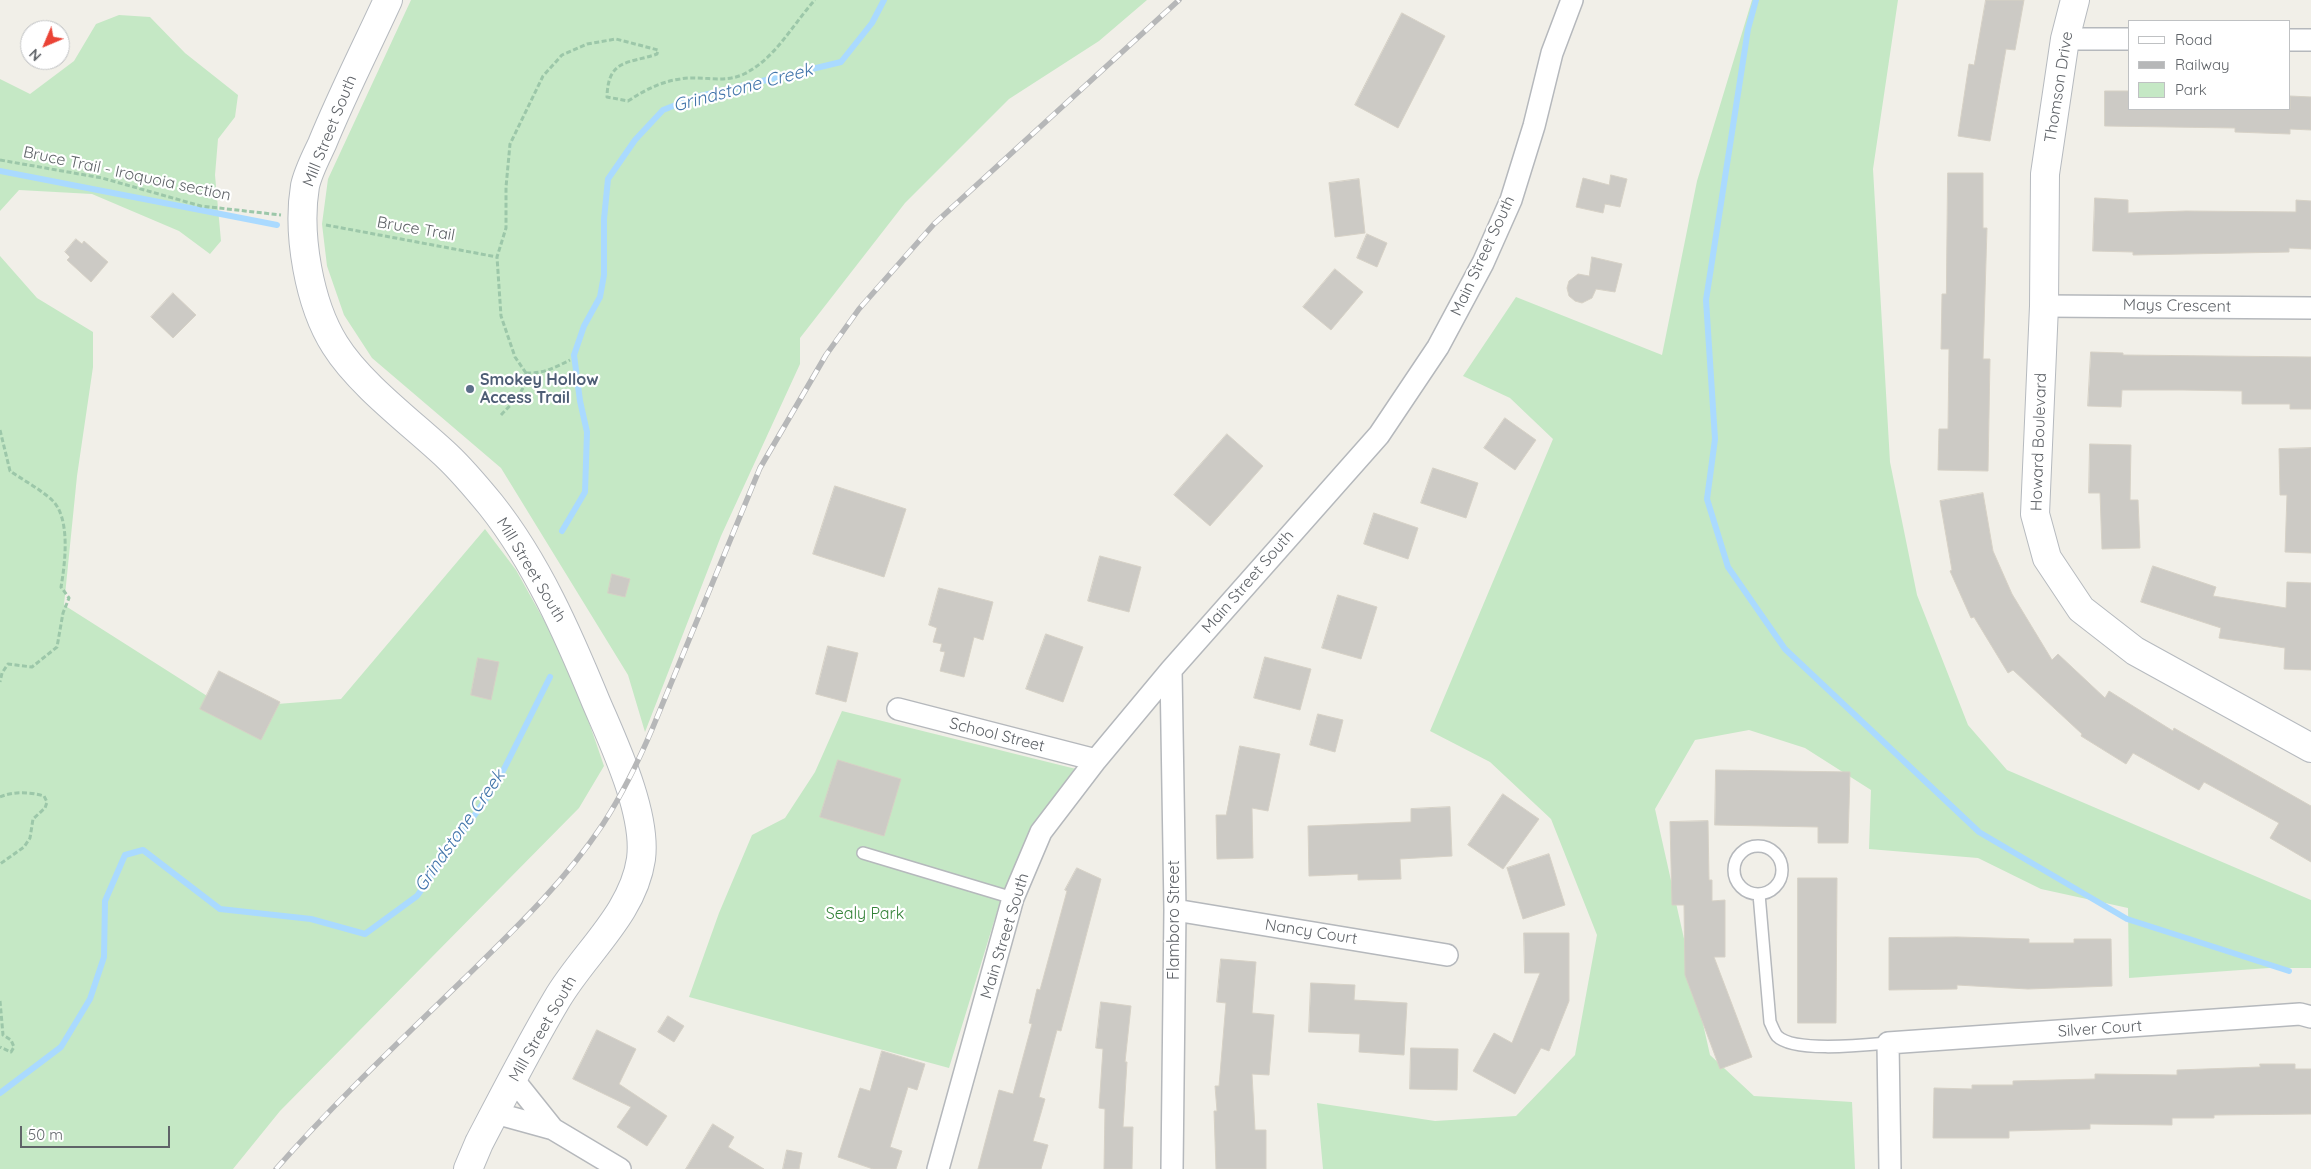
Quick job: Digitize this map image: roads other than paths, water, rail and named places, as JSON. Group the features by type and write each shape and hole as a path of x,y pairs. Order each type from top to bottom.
{"main road":[{"name":"Mill Street South","path":"388,0 335,112 305,183 302,219 306,264 324,322 335,346 384,400 462,471 493,508 516,542 561,619 629,784 640,826 641,858 634,885 624,905 558,996 495,1113 468,1169"},
{"name":"Thomson Drive","path":"2045,174 2065,39 2075,0"},
{"name":"Howard Boulevard","path":"2045,174 2044,306 2035,514 2046,558 2081,610 2135,651 2311,748"}],"street":[{"name":"Main Street South","path":"938,1169 1013,898 1041,832 1096,760 1170,670 1379,435 1438,347 1483,263 1511,200 1534,126 1552,53 1572,0"},
{"path":"2065,39 2128,39"},
{"path":"2291,40 2311,40"},
{"name":"Mays Crescent","path":"2044,306 2311,308"},
{"name":"Flamboro Street","path":"1170,670 1175,910 1172,1169"},
{"name":"School Street","path":"898,710 1096,760"},
{"name":"Nancy Court","path":"1175,910 1447,955"},
{"name":"Silver Court","path":"1888,1044 2300,1014 2311,1017"},
{"path":"1888,1044 1890,1169"},
{"path":"513,1079 553,1129"},
{"path":"495,1113 553,1129 620,1169"}],"lane":[{"path":"1752,847 1768,848 1774,852 1782,866 1782,875 1774,888 1759,894 1744,890 1735,877 1736,862 1740,855 1752,847"},
{"path":"864,852 1013,898"},
{"path":"1759,894 1770,1022 1777,1036 1786,1042 1831,1047 1888,1044"}],"waterway":[{"name":"Grindstone Creek","path":"562,531 585,492 587,432 580,401 574,355 584,326 600,297 604,275 604,219 608,179 635,140 663,110 696,97 841,62 872,23 884,0"},
{"path":"1756,0 1748,29 1706,300 1715,439 1707,499 1728,567 1785,649 1979,832 2127,919 2289,971"},
{"path":"0,171 277,225"},
{"name":"Grindstone Creek","path":"0,1093 61,1047 90,999 104,957 105,901 125,855 143,850 220,909 311,919 365,934 417,896 496,785 550,677"}],"railway":[{"path":"276,1169 346,1095 504,940 573,865 603,824 624,788 648,739 760,468 826,355 859,309 934,224 1179,0"}],"place":[{"name":"Smokey Hollow Access Trail","path":"470,389"}],"park label":[{"name":"Sealy Park","path":"865,914"}]}
